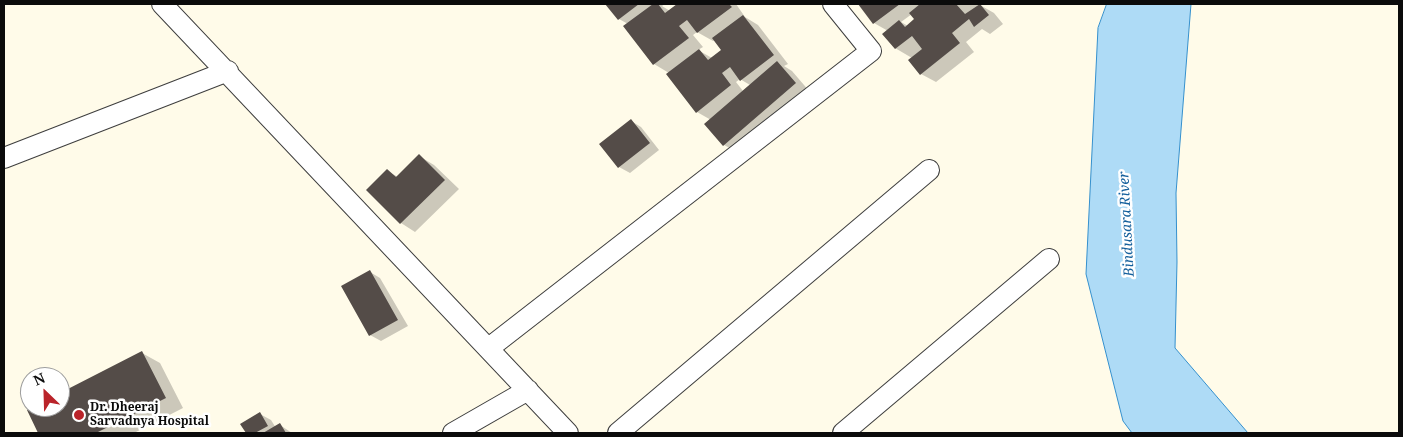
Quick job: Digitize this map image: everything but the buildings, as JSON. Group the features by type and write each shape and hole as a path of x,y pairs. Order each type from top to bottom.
{"street":[{"path":"162,4 228,71 568,433"},
{"path":"488,348 871,51 833,4"},
{"path":"4,158 228,71"},
{"path":"618,433 929,170"},
{"path":"843,433 1049,259"},
{"path":"452,433 528,390"}],"water":[{"name":"Bindusara River","path":"1107,4 1191,4 1176,193 1175,348 1248,433 1132,433 1123,421 1086,274 1098,28"}],"place":[{"name":"Dr. Dheeraj Sarvadnya Hospital","path":"79,415"}]}
